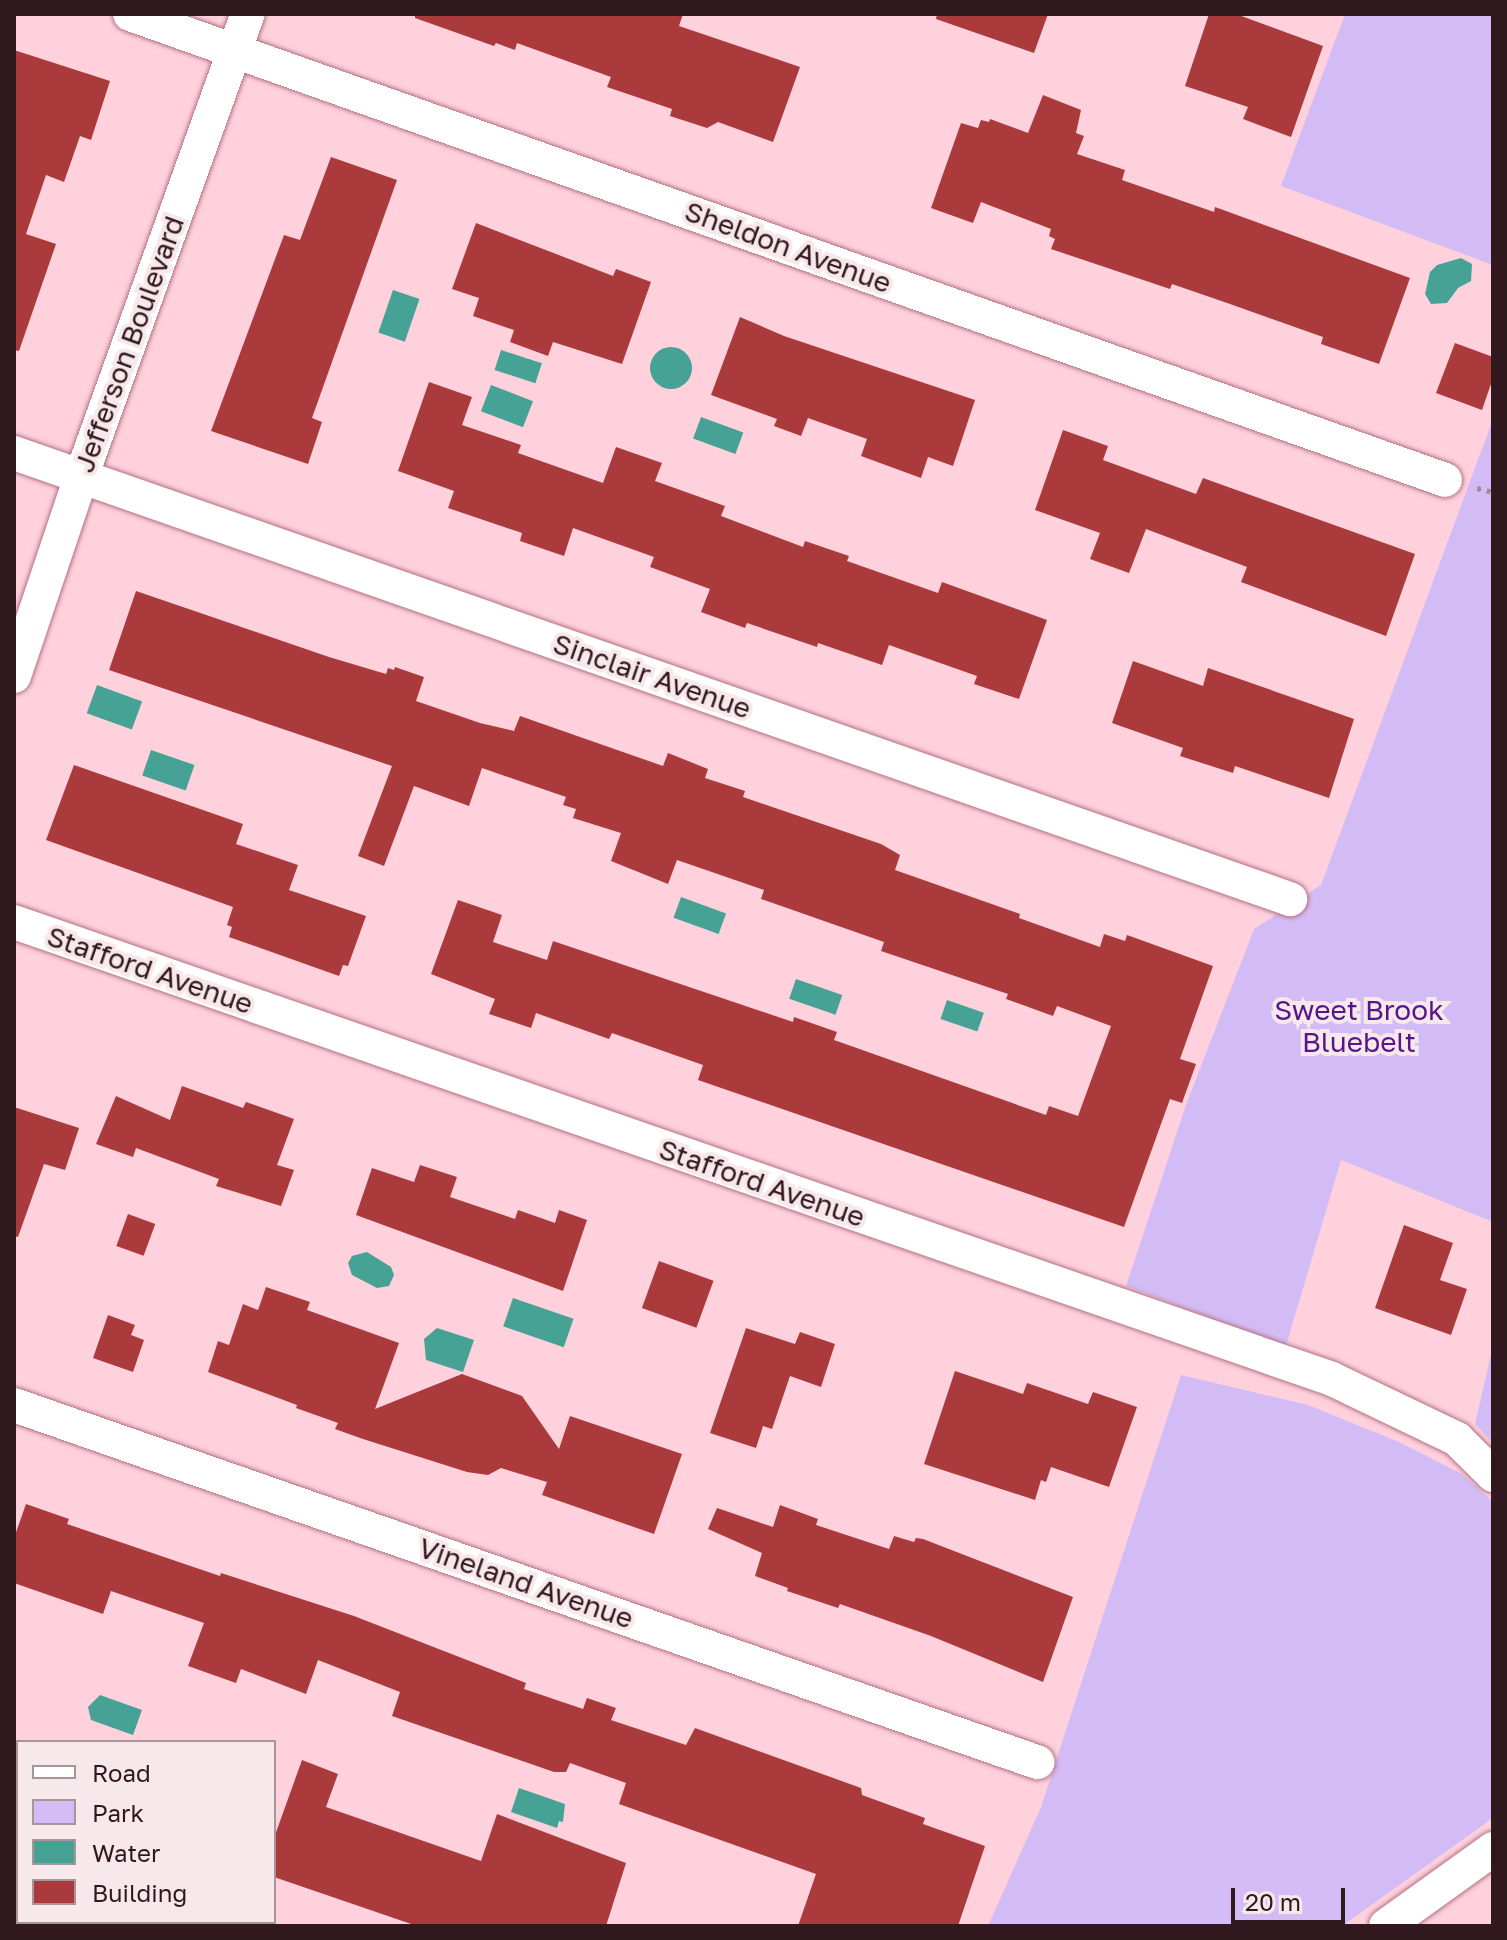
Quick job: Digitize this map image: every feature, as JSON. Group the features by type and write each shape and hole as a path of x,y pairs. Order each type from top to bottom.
{"street":[{"name":"Sheldon Avenue","path":"130,14 1445,480"},
{"name":"Jefferson Boulevard","path":"14,676 81,477 248,14"},
{"name":"Sinclair Avenue","path":"14,453 1290,899"},
{"name":"Stafford Avenue","path":"14,922 1332,1379 1457,1439 1493,1475"},
{"name":"Vineland Avenue","path":"14,1405 1037,1762"},
{"path":"1386,1926 1493,1849"}],"green space":[{"path":"1345,14 1493,14 1493,265 1281,186"},
{"name":"Sweet Brook Bluebelt","path":"1493,419 1493,1222 1341,1160 1286,1346 1126,1286 1186,1105 1254,929 1321,885"},
{"path":"1493,1345 1493,1443 1475,1424"},
{"path":"1181,1375 1308,1405 1399,1442 1462,1474 1493,1502 1493,1818 1342,1926 988,1926 1041,1807"}],"water":[{"path":"1461,258 1472,264 1471,281 1458,288 1447,303 1431,304 1425,294 1430,272 1437,265"},
{"path":"393,290 419,299 405,342 378,333"},
{"path":"671,347 686,353 692,368 686,383 671,389 656,383 650,368 656,353"},
{"path":"501,350 542,363 535,383 495,370"},
{"path":"491,385 533,401 523,427 481,411"},
{"path":"701,417 743,432 735,454 693,439"},
{"path":"97,685 142,701 132,730 87,713"},
{"path":"151,750 194,765 186,791 142,776"},
{"path":"681,897 726,913 719,934 673,918"},
{"path":"796,979 842,995 835,1015 789,999"},
{"path":"947,1000 984,1013 977,1032 940,1019"},
{"path":"367,1252 391,1267 394,1275 389,1286 377,1288 352,1275 348,1263 352,1256"},
{"path":"513,1298 574,1319 564,1347 503,1326"},
{"path":"437,1328 474,1340 463,1372 426,1360 424,1339"},
{"path":"100,1695 142,1710 133,1735 91,1720 88,1707"},
{"path":"519,1788 565,1804 563,1822 559,1821 557,1828 511,1812"}],"building":[{"path":"415,14 683,14 679,26 800,67 773,142 718,122 707,128 670,116 672,109 607,87 611,77 517,43 515,50 496,43 494,46 415,18"},
{"path":"937,14 1048,14 1034,53 936,19"},
{"path":"1209,14 1236,14 1323,46 1291,137 1243,119 1248,107 1185,86"},
{"path":"14,50 110,81 91,140 80,136 64,182 46,175 26,234 56,244 19,351 14,350"},
{"path":"1043,95 1081,110 1076,133 1084,136 1077,154 1125,170 1122,180 1214,212 1215,207 1410,278 1379,364 1321,344 1323,337 1230,304 1172,284 1170,289 1051,249 1055,239 1049,236 1051,229 981,202 973,223 931,208 961,123 978,128 981,120 989,122 990,119 1028,133"},
{"path":"331,157 397,180 312,418 322,422 308,464 211,431 284,235 300,240"},
{"path":"476,223 613,276 616,269 651,282 622,364 553,342 548,356 510,342 514,330 473,316 479,298 452,289"},
{"path":"740,317 784,336 975,400 953,466 928,457 921,478 861,456 867,439 808,418 801,436 774,426 777,419 711,395"},
{"path":"1455,343 1493,357 1493,378 1482,410 1436,393"},
{"path":"429,382 472,397 462,425 521,445 518,453 603,483 616,447 662,463 655,481 725,506 721,516 803,547 805,541 849,556 847,561 938,593 942,582 1047,620 1019,699 974,684 977,676 889,645 882,665 818,643 817,647 747,623 745,628 701,612 710,589 650,567 654,557 573,528 564,556 520,541 522,533 448,508 454,491 398,471"},
{"path":"1063,430 1108,446 1103,460 1196,494 1203,478 1415,554 1386,636 1241,582 1247,567 1146,529 1129,573 1090,559 1100,533 1035,510"},
{"path":"136,591 329,657 386,674 388,668 394,670 395,667 424,677 416,701 480,723 514,731 520,716 663,766 668,753 708,769 705,778 745,791 743,797 881,844 900,855 895,870 1020,914 1019,918 1100,947 1104,934 1125,941 1127,935 1213,966 1180,1059 1196,1064 1182,1103 1170,1099 1124,1227 698,1080 703,1065 612,1033 609,1039 536,1013 531,1028 489,1014 495,999 431,974 458,900 502,915 493,942 547,960 553,941 793,1022 794,1017 837,1032 834,1040 1046,1115 1049,1106 1078,1116 1111,1026 1057,1006 1053,1016 1006,999 1008,994 881,951 884,942 761,899 764,890 677,860 668,884 611,861 621,833 573,818 576,809 563,805 566,797 482,768 469,806 414,786 384,866 358,856 392,766 109,670"},
{"path":"1133,661 1203,686 1208,668 1354,719 1329,798 1235,766 1233,773 1180,756 1183,748 1112,723"},
{"path":"74,765 243,824 236,844 298,865 289,890 366,916 348,966 343,965 339,976 229,937 232,927 227,925 233,907 46,840"},
{"path":"182,1086 243,1108 246,1102 294,1119 277,1165 294,1170 281,1206 216,1186 219,1179 136,1148 133,1157 96,1144 116,1096 170,1120"},
{"path":"14,1107 79,1128 65,1170 44,1164 18,1237 14,1236"},
{"path":"420,1165 457,1177 450,1197 515,1219 518,1210 555,1223 559,1210 587,1220 563,1291 356,1215 372,1168 414,1182"},
{"path":"128,1214 155,1224 144,1256 116,1246"},
{"path":"1404,1225 1453,1243 1440,1280 1467,1289 1451,1335 1375,1308"},
{"path":"659,1261 714,1281 696,1328 642,1308"},
{"path":"266,1287 310,1302 307,1310 399,1343 375,1409 462,1374 522,1396 559,1449 570,1416 682,1454 654,1534 542,1495 547,1482 501,1468 488,1475 467,1472 363,1439 335,1429 338,1423 296,1408 297,1405 208,1372 218,1341 229,1345 243,1304 258,1310"},
{"path":"108,1315 135,1325 131,1335 144,1340 133,1372 93,1358"},
{"path":"746,1328 795,1344 800,1332 835,1344 821,1387 790,1376 772,1429 763,1426 756,1448 710,1433"},
{"path":"955,1371 1023,1394 1027,1383 1088,1404 1093,1392 1137,1407 1109,1487 1051,1467 1046,1482 1041,1480 1035,1500 924,1464"},
{"path":"26,1504 69,1519 67,1524 220,1576 221,1573 354,1616 526,1683 524,1689 583,1709 587,1698 616,1708 611,1720 686,1745 695,1728 861,1788 862,1795 925,1818 923,1824 985,1846 958,1926 798,1926 816,1874 619,1804 626,1783 570,1763 566,1772 554,1772 392,1716 400,1692 318,1660 306,1694 241,1669 236,1683 188,1666 204,1623 111,1591 103,1614 14,1583 14,1538"},
{"path":"780,1505 818,1519 816,1525 889,1549 894,1536 914,1542 916,1538 923,1539 1073,1597 1043,1682 931,1636 840,1604 838,1608 787,1591 788,1588 755,1576 762,1553 708,1529 717,1508 773,1527"},
{"path":"302,1760 338,1774 326,1807 481,1861 497,1814 626,1863 606,1926 417,1926 276,1878 276,1832"}]}
